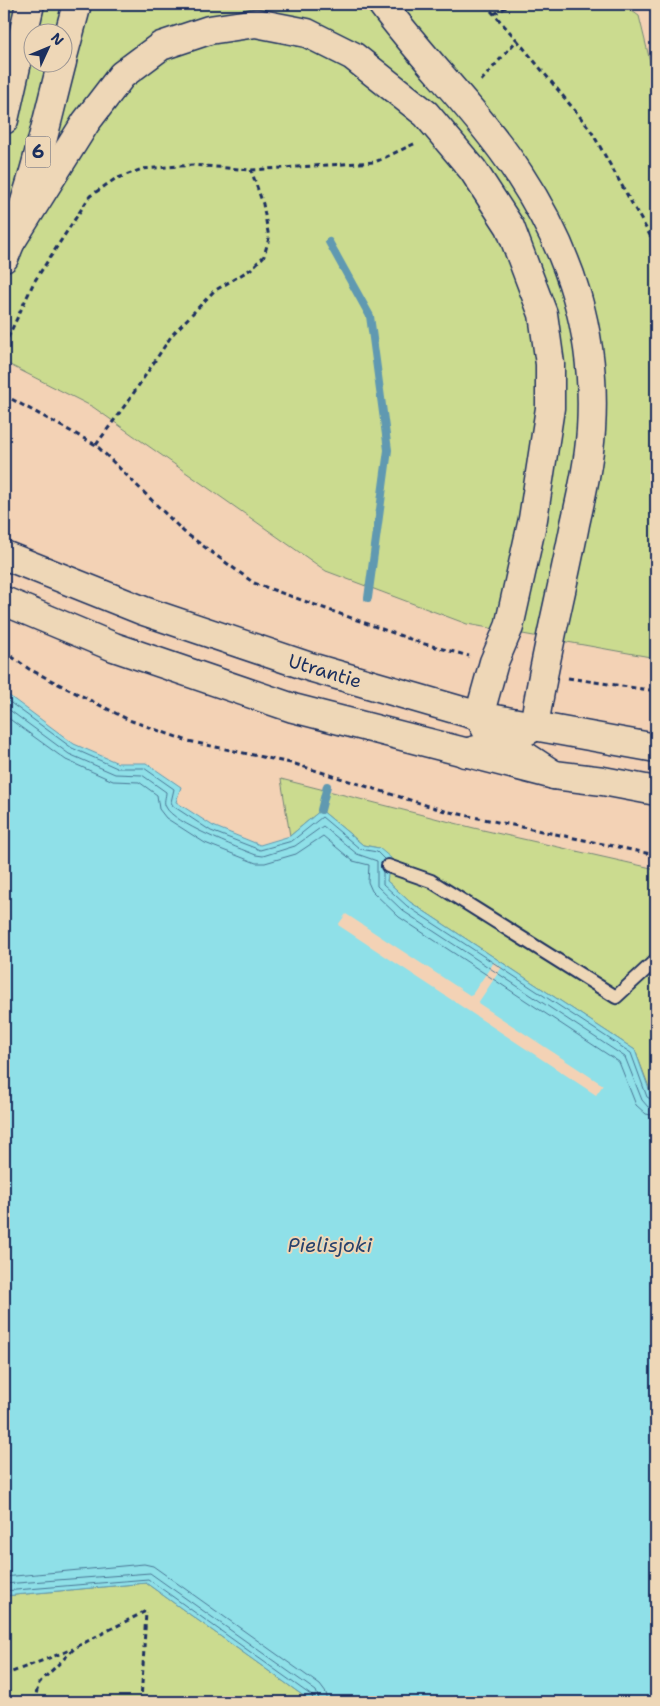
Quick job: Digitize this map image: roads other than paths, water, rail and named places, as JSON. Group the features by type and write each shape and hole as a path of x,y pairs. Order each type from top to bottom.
{"main road":[{"name":"6","path":"4,120 30,4"},
{"name":"6","path":"72,23 77,4"},
{"path":"382,4 482,124 518,173 551,226 566,260 579,298 588,351 591,430 587,466 562,589 542,671 534,727 506,742 465,753"},
{"path":"8,249 86,122 122,74 161,46 209,30 256,23 306,33 353,56 426,114 473,170 510,227 543,314 550,364 550,408 532,519 509,627 494,662 479,716 487,731 554,775"},
{"name":"6","path":"8,249 59,72"},
{"name":"Utrantie","path":"4,555 144,611 292,661 479,716 656,748"},
{"path":"4,601 114,648 293,708 554,775 656,791"}],"lane":[{"path":"388,866 431,881 616,997 656,960"}],"water":[{"name":"Pielisjoki","path":"4,692 74,744 118,763 146,763 181,787 176,802 213,826 260,845 290,836 321,810 363,845 379,848 391,858 387,881 410,902 635,1050 651,1095 656,1099 656,1702 312,1702 146,1583 4,1596"}],"waterway":[{"path":"329,242 370,316 388,450 368,598"},
{"path":"321,810 327,786"}]}
